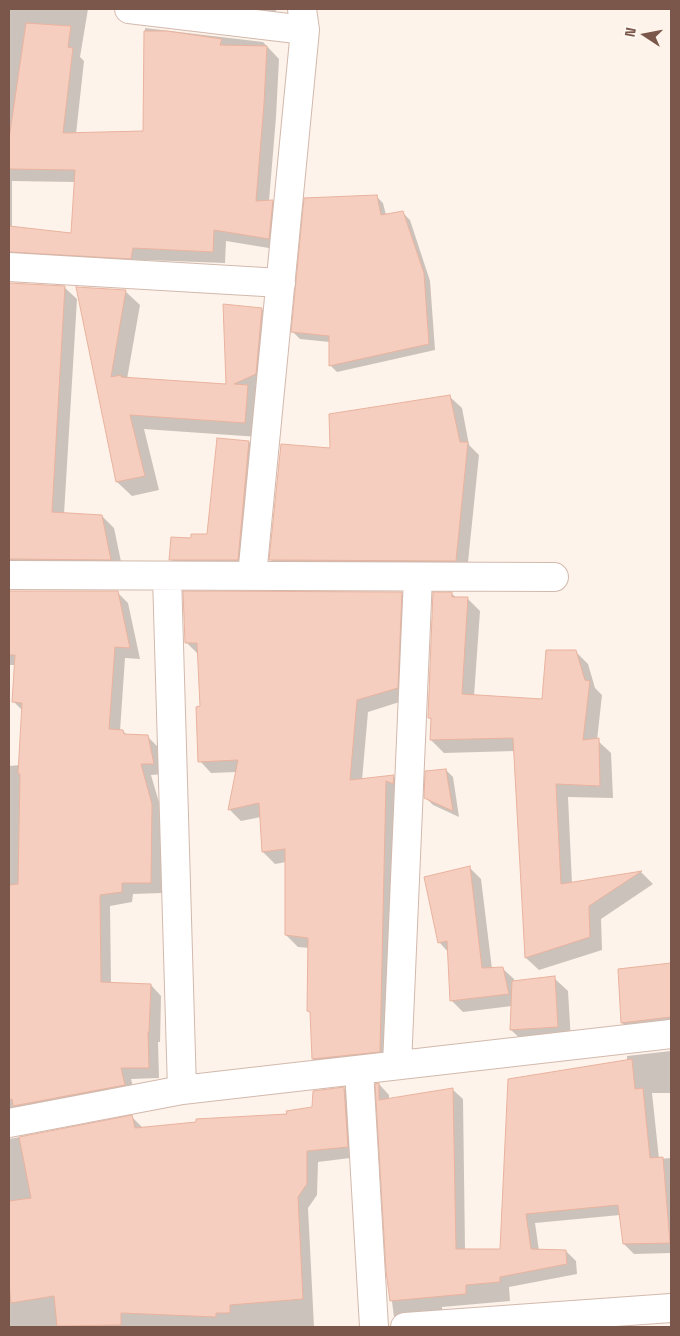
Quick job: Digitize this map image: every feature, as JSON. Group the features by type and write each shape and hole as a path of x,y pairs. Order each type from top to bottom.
{"street":[{"path":"129,9 304,20 252,576"},
{"path":"9,267 280,283"},
{"path":"9,575 554,577"},
{"path":"167,576 182,1090"},
{"path":"396,1066 418,577"},
{"path":"9,1123 182,1090 671,1034"},
{"path":"359,1070 374,1327"},
{"path":"405,1327 671,1308"}],"building":[{"path":"26,23 71,26 68,47 73,48 63,133 143,131 144,31 167,31 222,39 220,45 267,46 256,201 273,200 269,239 214,230 213,252 133,248 131,259 9,252 9,226 71,233 75,170 9,169 9,139"},
{"path":"377,195 381,215 403,211 424,273 429,344 329,366 329,336 291,332 304,198"},
{"path":"9,283 65,286 52,512 102,515 111,560 9,559"},
{"path":"76,287 126,290 111,377 121,375 121,377 226,384 223,304 262,308 256,374 234,384 248,385 245,423 130,415 145,476 116,482"},
{"path":"450,395 460,442 468,442 456,561 269,560 281,444 330,448 329,414"},
{"path":"217,438 249,441 238,560 169,560 171,537 191,538 191,534 207,534"},
{"path":"9,591 118,591 130,648 115,647 109,729 123,730 124,734 148,735 154,764 141,764 152,804 151,883 122,883 122,892 100,895 101,982 151,984 148,1032 149,1068 121,1068 125,1085 13,1106 12,1099 9,1100 9,885 18,884 20,774 18,774 22,703 12,702 15,655 9,655"},
{"path":"183,591 402,592 398,688 357,700 350,780 394,775 393,784 386,781 380,1052 312,1059 310,1012 307,1011 308,938 285,935 285,849 262,852 259,803 228,810 238,760 198,762 196,707 200,706 197,643 185,643"},
{"path":"433,592 452,592 452,597 468,597 462,694 542,699 546,650 576,650 585,680 590,681 583,740 599,738 600,786 556,784 561,884 642,871 589,906 590,937 525,958 513,738 430,740 431,718 428,718"},
{"path":"446,769 453,811 424,798 425,771"},
{"path":"470,866 482,968 503,967 509,994 450,1001 447,941 438,943 424,877"},
{"path":"671,963 671,1017 621,1023 618,969"},
{"path":"555,976 558,1027 510,1030 512,981"},
{"path":"632,1059 635,1089 643,1088 650,1158 663,1157 670,1243 623,1244 618,1205 526,1214 531,1249 566,1250 567,1264 500,1277 500,1282 466,1285 466,1294 390,1301 386,1271 375,1084 379,1083 379,1100 453,1088 456,1249 500,1249 508,1079"},
{"path":"344,1087 348,1147 307,1151 307,1184 298,1197 303,1299 230,1305 230,1313 216,1313 216,1317 121,1313 121,1325 57,1326 54,1296 11,1303 9,1283 9,1201 31,1198 19,1137 132,1115 135,1128 196,1122 196,1119 287,1114 286,1111 312,1107 313,1091"}]}
